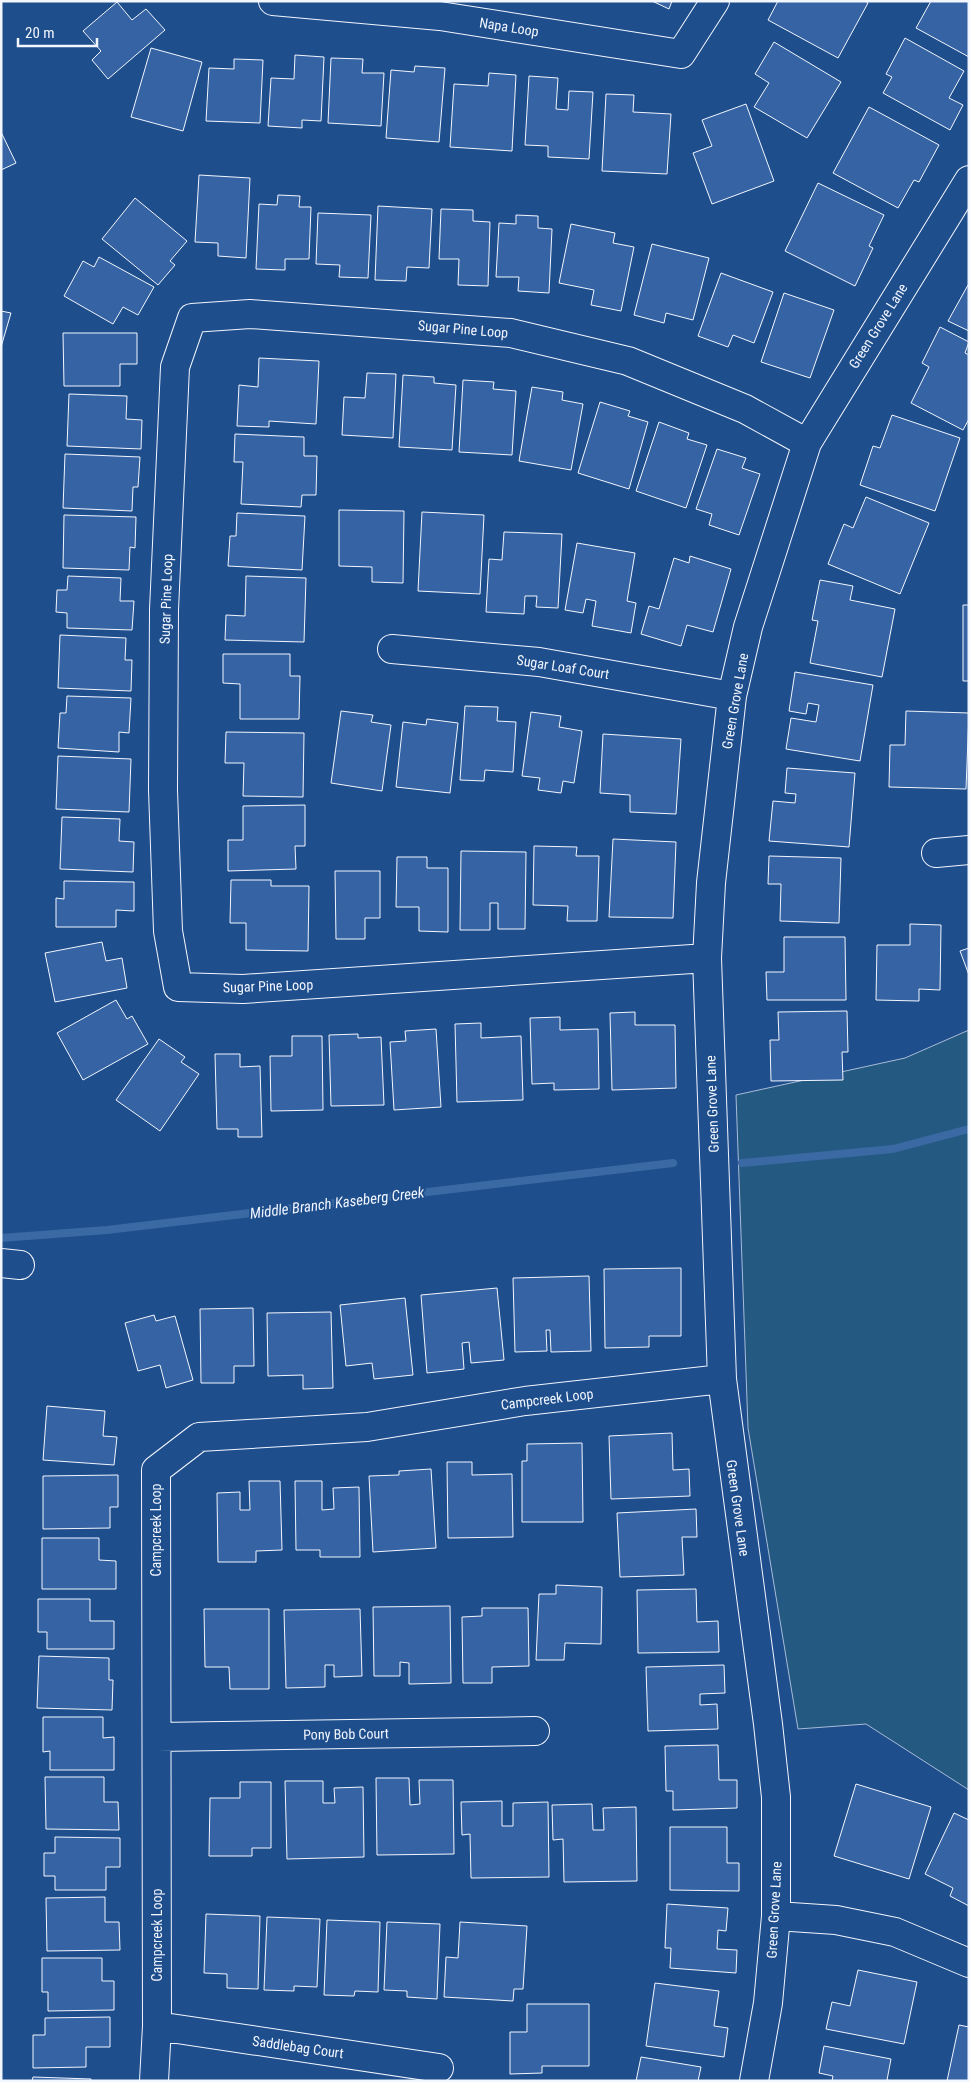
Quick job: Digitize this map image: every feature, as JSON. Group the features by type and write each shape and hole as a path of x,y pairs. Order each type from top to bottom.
{"street":[{"name":"Napa Loop","path":"273,1 440,16 680,54 715,1"},
{"name":"Green Grove Lane","path":"754,2081 768,2003 776,1916 776,1797 722,1378 707,958 711,883 732,696 751,618 807,443 969,180"},
{"name":"Sugar Pine Loop","path":"707,958 243,989 178,987 168,931 163,790 164,610 176,367 192,318 250,314 511,333 628,361 745,409 807,443"},
{"name":"Sugar Loaf Court","path":"392,649 539,662 732,696"},
{"path":"936,853 969,850"},
{"name":"Campcreek Loop","path":"154,2081 157,2026 156,1470 199,1437 367,1427 526,1401 722,1378"},
{"name":"Pony Bob Court","path":"157,1737 534,1731"},
{"path":"776,1916 836,1920 895,1932 969,1964"},
{"name":"Saddlebag Court","path":"157,2026 439,2068"}],"shaded area":[{"path":"969,1030 969,1790 866,1724 798,1729 748,1428 736,1095 905,1058"}],"building":[{"path":"652,1 672,1 669,9"},
{"path":"778,1 865,1 868,3 838,58 768,20"},
{"path":"931,1 969,1 969,57 916,28"},
{"path":"117,2 132,20 146,9 165,30 108,79 92,60 101,51 83,31"},
{"path":"905,38 964,71 949,98 963,105 950,130 883,93 892,77 886,74"},
{"path":"774,42 841,82 807,138 754,107 769,83 755,74"},
{"path":"151,48 202,62 183,131 131,117"},
{"path":"295,55 324,57 321,121 302,120 302,128 268,126 271,78 294,79"},
{"path":"331,58 363,59 362,73 384,73 381,126 328,123"},
{"path":"234,59 263,60 260,123 206,121 209,68 234,69"},
{"path":"415,66 445,68 439,142 386,138 391,70 414,72"},
{"path":"489,73 516,75 512,151 450,147 454,84 488,86"},
{"path":"529,76 558,78 556,109 568,110 569,91 593,92 589,159 548,157 548,146 525,145"},
{"path":"606,94 634,95 633,112 671,114 667,174 602,171"},
{"path":"746,104 774,181 712,204 693,153 712,146 702,120"},
{"path":"869,107 939,145 919,182 914,180 898,208 833,173"},
{"path":"1,132 16,163 1,170"},
{"path":"199,175 250,178 246,258 218,256 218,243 195,242"},
{"path":"818,183 884,215 869,246 873,248 855,286 785,251"},
{"path":"278,195 300,196 299,207 311,207 309,259 285,259 285,270 256,269 259,204 277,205"},
{"path":"135,198 187,241 170,261 175,265 158,285 102,239"},
{"path":"378,206 432,209 429,268 407,267 406,281 375,280"},
{"path":"441,209 473,210 473,221 490,222 488,286 458,285 459,259 439,259"},
{"path":"318,213 371,215 368,278 339,277 340,265 316,264"},
{"path":"516,215 538,216 538,228 552,229 549,293 518,291 519,277 496,277 499,223 516,224"},
{"path":"571,224 615,233 613,243 634,247 621,311 591,305 594,290 559,283"},
{"path":"652,244 709,258 693,320 666,313 664,323 634,315"},
{"path":"99,257 154,287 138,315 123,307 113,324 64,296 83,261 94,267"},
{"path":"721,273 773,292 754,343 733,335 728,347 698,336"},
{"path":"969,285 969,331 948,321"},
{"path":"784,293 834,310 810,378 761,362"},
{"path":"1,311 11,313 1,347"},
{"path":"940,327 969,342 965,353 969,355 969,419 963,430 911,403 929,367 922,363"},
{"path":"63,333 137,333 137,364 120,364 120,386 64,386"},
{"path":"259,358 319,361 316,424 269,421 269,427 237,426 239,385 258,387"},
{"path":"367,373 396,374 393,438 342,435 344,397 365,398"},
{"path":"403,375 434,377 434,383 456,385 452,450 399,447"},
{"path":"463,380 494,382 493,389 516,391 512,455 459,452"},
{"path":"532,387 563,392 562,400 583,404 571,470 519,461"},
{"path":"69,394 127,396 126,419 142,420 141,449 67,446"},
{"path":"600,402 630,411 628,416 648,422 629,489 578,473"},
{"path":"892,415 960,438 935,511 860,485 873,446 880,448"},
{"path":"659,422 689,433 687,439 707,445 686,508 636,491"},
{"path":"235,434 304,437 304,456 317,456 316,495 302,495 301,507 241,504 243,462 234,462"},
{"path":"717,449 746,458 742,468 760,474 739,535 709,525 712,514 696,509"},
{"path":"65,454 140,457 138,487 133,487 132,511 63,508"},
{"path":"866,497 929,523 900,594 828,564 844,524 853,528"},
{"path":"339,510 404,511 403,583 372,582 372,567 339,566"},
{"path":"422,512 484,515 480,594 418,591"},
{"path":"237,513 305,516 302,570 228,566 230,536 236,536"},
{"path":"64,515 136,517 135,548 130,547 129,570 63,568"},
{"path":"504,532 562,534 558,608 536,607 537,596 525,596 524,614 486,612 489,559 502,560"},
{"path":"577,543 635,553 627,601 636,603 631,633 592,626 596,601 586,599 583,613 565,610"},
{"path":"690,556 731,569 713,632 687,625 681,646 641,634 649,606 659,609 674,558 689,563"},
{"path":"68,576 121,578 120,601 134,601 132,630 67,628 67,613 56,612 57,590 67,590"},
{"path":"246,576 306,578 304,642 225,640 226,615 245,616"},
{"path":"820,580 853,586 850,600 895,609 882,677 810,663 818,621 812,620"},
{"path":"963,605 969,605 969,681 963,681"},
{"path":"60,635 126,638 125,660 132,660 131,691 58,688"},
{"path":"223,654 290,654 290,676 300,676 299,719 240,719 240,684 223,683"},
{"path":"795,672 873,685 860,761 786,749 791,718 816,722 819,705 808,703 806,714 789,711"},
{"path":"67,696 131,698 129,733 119,732 119,752 58,748 60,713 66,713"},
{"path":"465,706 498,707 497,721 516,722 513,772 485,770 484,781 460,780"},
{"path":"341,711 373,715 371,722 391,725 382,791 331,783"},
{"path":"906,711 969,713 966,789 889,787 890,745 905,745"},
{"path":"531,712 561,716 559,727 582,731 574,783 563,781 561,793 538,790 540,778 522,776"},
{"path":"427,719 458,723 450,793 396,787 403,722 426,725"},
{"path":"226,732 304,733 303,797 243,796 244,763 225,763"},
{"path":"603,734 681,739 676,814 630,812 630,795 600,793"},
{"path":"58,756 131,759 129,812 56,809"},
{"path":"787,768 855,773 849,847 769,841 773,801 795,803 796,794 785,793"},
{"path":"305,805 305,846 295,846 296,869 228,871 228,840 243,840 243,806"},
{"path":"62,817 120,819 119,841 134,842 133,872 60,869"},
{"path":"613,839 676,842 673,918 609,917"},
{"path":"534,846 577,847 576,856 599,856 597,921 567,921 568,906 533,905"},
{"path":"461,851 526,852 525,929 498,929 498,903 490,903 490,930 460,930"},
{"path":"769,856 841,858 839,923 780,921 781,884 768,884"},
{"path":"397,857 427,857 427,868 448,868 448,932 419,931 419,907 396,907"},
{"path":"335,871 380,871 380,918 365,918 365,939 336,939"},
{"path":"231,880 271,880 271,886 309,886 308,951 246,950 246,923 230,923"},
{"path":"64,881 134,882 134,911 116,910 116,927 56,927 56,898 64,899"},
{"path":"910,924 941,925 940,990 919,989 919,1001 876,1000 877,945 910,945"},
{"path":"784,937 845,937 846,1000 767,1000 766,972 784,972"},
{"path":"102,942 106,961 122,958 127,988 55,1002 45,953"},
{"path":"969,948 969,975 960,951"},
{"path":"116,1000 127,1019 132,1016 148,1044 83,1080 57,1033"},
{"path":"847,1011 848,1052 842,1052 843,1080 771,1081 770,1040 779,1040 778,1012"},
{"path":"635,1012 635,1025 675,1025 676,1088 612,1090 610,1013"},
{"path":"560,1017 560,1030 598,1029 599,1089 554,1090 554,1083 532,1084 530,1018"},
{"path":"481,1023 481,1038 521,1036 523,1100 457,1102 455,1024"},
{"path":"436,1029 441,1107 394,1110 390,1042 406,1041 405,1031"},
{"path":"358,1034 358,1038 381,1037 384,1105 331,1106 329,1035"},
{"path":"292,1036 322,1036 323,1110 271,1111 270,1056 292,1056"},
{"path":"159,1039 185,1057 181,1062 199,1074 160,1131 116,1100"},
{"path":"215,1054 240,1054 240,1067 260,1066 262,1137 238,1137 238,1129 217,1129"},
{"path":"681,1268 681,1336 649,1336 649,1347 605,1348 604,1269"},
{"path":"589,1276 591,1351 551,1352 550,1330 546,1330 547,1351 515,1352 513,1278"},
{"path":"497,1288 504,1360 471,1363 469,1342 462,1343 464,1369 427,1373 421,1295"},
{"path":"405,1298 413,1375 374,1379 372,1363 346,1366 340,1305"},
{"path":"253,1308 254,1366 234,1366 234,1383 201,1383 200,1309"},
{"path":"331,1312 333,1388 303,1389 303,1375 268,1376 267,1313"},
{"path":"154,1315 156,1321 175,1316 193,1380 166,1388 160,1365 138,1371 125,1323"},
{"path":"47,1406 105,1411 103,1436 117,1437 114,1465 43,1460"},
{"path":"672,1433 673,1470 689,1469 690,1496 611,1499 609,1436"},
{"path":"582,1443 583,1522 522,1522 522,1461 527,1461 527,1444"},
{"path":"447,1462 472,1462 472,1475 512,1474 513,1537 448,1538"},
{"path":"431,1469 436,1548 373,1552 369,1476 399,1475 399,1471"},
{"path":"118,1475 118,1507 110,1507 110,1528 43,1529 43,1476"},
{"path":"249,1481 280,1481 282,1550 256,1551 256,1562 218,1562 217,1493 240,1492 240,1510 250,1510"},
{"path":"295,1481 322,1481 322,1510 334,1509 333,1488 359,1487 360,1557 320,1557 320,1550 296,1550"},
{"path":"696,1509 697,1537 682,1537 684,1575 620,1577 617,1513"},
{"path":"42,1538 99,1538 99,1560 116,1561 116,1589 42,1589"},
{"path":"556,1585 602,1587 601,1644 565,1643 564,1660 536,1660 539,1594 556,1594"},
{"path":"696,1589 697,1622 718,1621 719,1652 638,1653 637,1590"},
{"path":"38,1599 90,1599 90,1621 114,1621 114,1649 47,1649 47,1632 38,1632"},
{"path":"450,1606 451,1683 409,1684 409,1663 400,1662 400,1676 374,1676 373,1607"},
{"path":"482,1608 528,1608 529,1666 492,1667 492,1683 463,1683 462,1617 482,1616"},
{"path":"204,1609 269,1609 269,1689 230,1689 229,1667 205,1667"},
{"path":"360,1609 362,1676 334,1677 334,1665 325,1665 325,1687 286,1688 284,1610"},
{"path":"39,1656 109,1658 109,1680 113,1680 112,1710 37,1708"},
{"path":"724,1665 725,1693 700,1694 700,1705 717,1704 718,1729 648,1731 646,1667"},
{"path":"43,1717 103,1717 103,1738 114,1737 114,1770 50,1770 50,1751 43,1752"},
{"path":"718,1745 719,1780 737,1780 737,1808 673,1810 673,1791 666,1791 665,1746"},
{"path":"45,1777 104,1777 104,1802 118,1802 119,1830 46,1829"},
{"path":"376,1778 409,1778 410,1805 420,1804 419,1780 453,1780 454,1854 377,1855"},
{"path":"285,1781 323,1781 323,1803 335,1803 334,1788 363,1787 364,1857 287,1859"},
{"path":"240,1782 271,1782 271,1848 252,1848 252,1856 209,1856 210,1798 240,1798"},
{"path":"856,1784 931,1807 909,1879 834,1856"},
{"path":"502,1801 502,1826 513,1826 513,1803 548,1802 549,1877 471,1878 470,1834 462,1835 461,1802"},
{"path":"592,1804 593,1830 604,1830 603,1808 636,1807 637,1881 564,1882 563,1839 553,1840 552,1805"},
{"path":"954,1813 969,1820 969,1906 950,1896 953,1888 925,1874"},
{"path":"670,1827 727,1827 727,1863 739,1863 739,1891 670,1890"},
{"path":"55,1837 120,1838 120,1867 106,1867 106,1890 55,1890 55,1876 44,1876 44,1853 55,1853"},
{"path":"105,1897 105,1922 119,1922 120,1950 47,1951 46,1898"},
{"path":"667,1904 728,1908 726,1931 718,1930 717,1949 737,1950 736,1973 670,1968 671,1948 665,1948"},
{"path":"206,1914 260,1916 258,1989 227,1988 227,1974 204,1973"},
{"path":"267,1917 320,1919 317,1987 294,1986 294,1991 264,1990"},
{"path":"327,1920 380,1922 378,1992 355,1991 354,1996 324,1995"},
{"path":"387,1922 440,1924 437,1999 407,1997 407,1991 384,1990"},
{"path":"460,1922 527,1926 523,1989 514,1989 513,2001 444,1997 446,1957 458,1958"},
{"path":"42,1958 102,1958 102,1981 114,1981 114,2010 48,2011 48,1992 42,1992"},
{"path":"858,1970 917,1982 904,2044 826,2029 832,2002 850,2006"},
{"path":"655,1983 719,1991 714,2026 728,2028 724,2057 646,2046"},
{"path":"527,2004 589,2004 589,2066 542,2066 542,2073 510,2074 510,2032 527,2032"},
{"path":"110,2017 110,2047 86,2047 86,2067 33,2068 33,2035 45,2035 45,2018"},
{"path":"959,2025 969,2027 969,2081 947,2081"},
{"path":"824,2046 891,2059 887,2080 893,2081 832,2081 833,2076 819,2073"},
{"path":"641,2057 701,2067 698,2081 636,2081"},
{"path":"33,2077 91,2079 91,2081 32,2081"}],"waterway":[{"name":"Middle Branch Kaseberg Creek","path":"742,1163 893,1149 969,1129"},
{"name":"Middle Branch Kaseberg Creek","path":"1,1238 107,1230 673,1163"}]}
